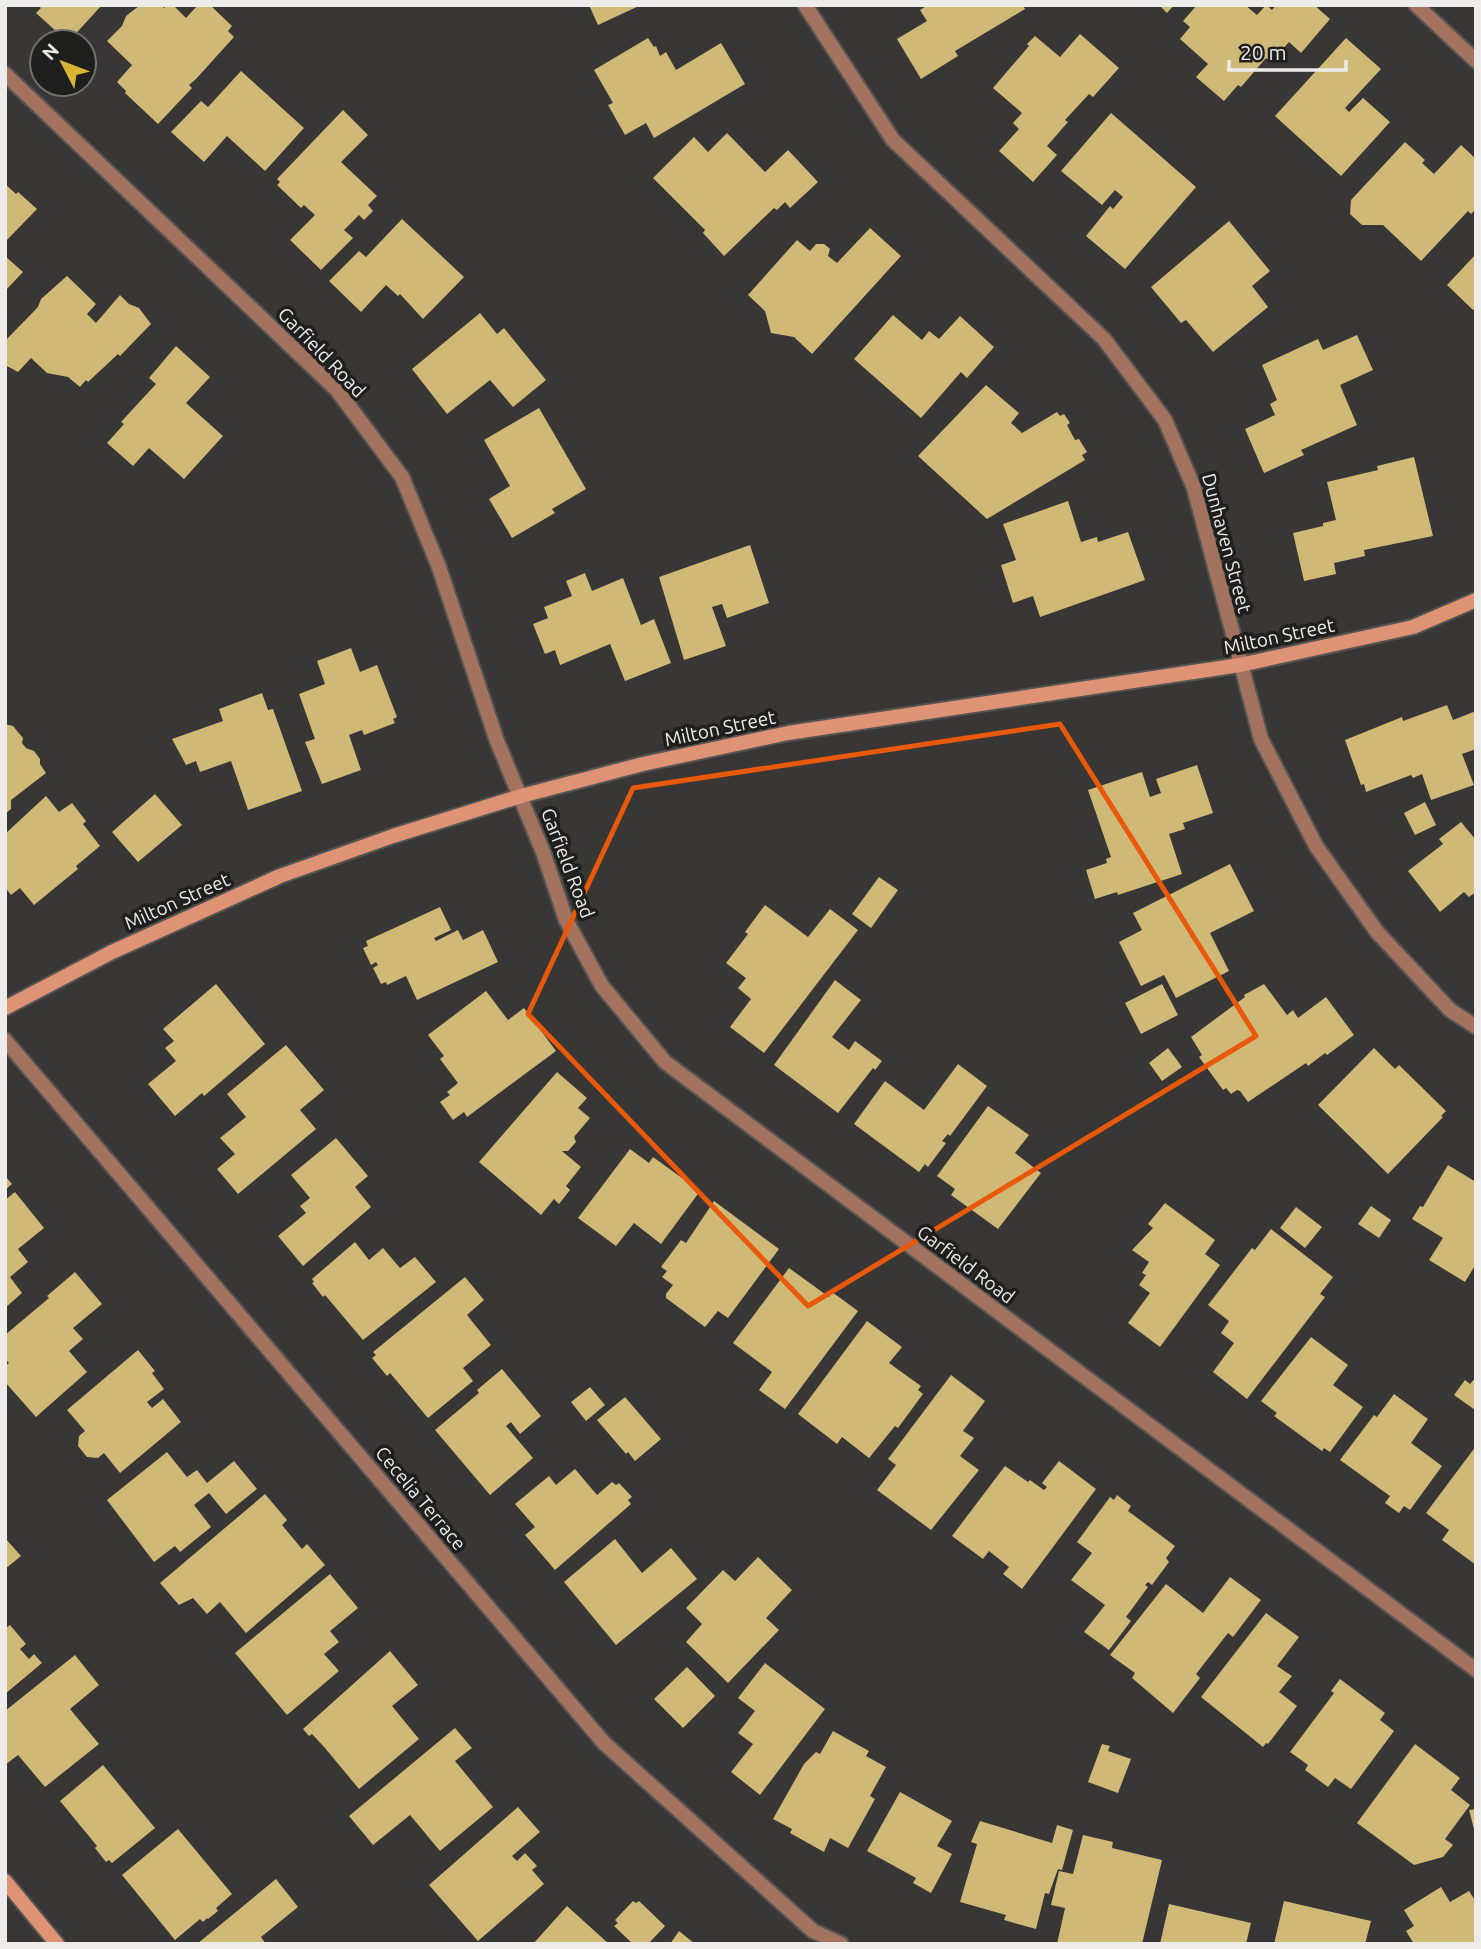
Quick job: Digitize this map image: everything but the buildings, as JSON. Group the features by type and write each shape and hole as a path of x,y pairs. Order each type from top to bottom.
{"main road":[{"name":"Milton Street","path":"5,1008 112,952 280,876 393,835 522,796 643,764 788,733 1240,665 1413,628 1476,600"},
{"path":"5,1881 57,1944"}],"street":[{"name":"Dunhaven Street","path":"805,5 893,140 1104,339 1165,420 1194,488 1261,739 1315,846 1377,932 1450,1010 1476,1027"},
{"path":"1416,5 1476,61"},
{"name":"Garfield Road","path":"5,74 337,390 402,477 439,567 497,741 522,796 566,920 602,986 665,1062 1476,1670"},
{"name":"Cecelia Terrace","path":"5,1040 604,1743 813,1931 841,1944"}],"highlighted area":[{"path":"1060,724 1256,1036 808,1306 528,1014 633,788"}]}
